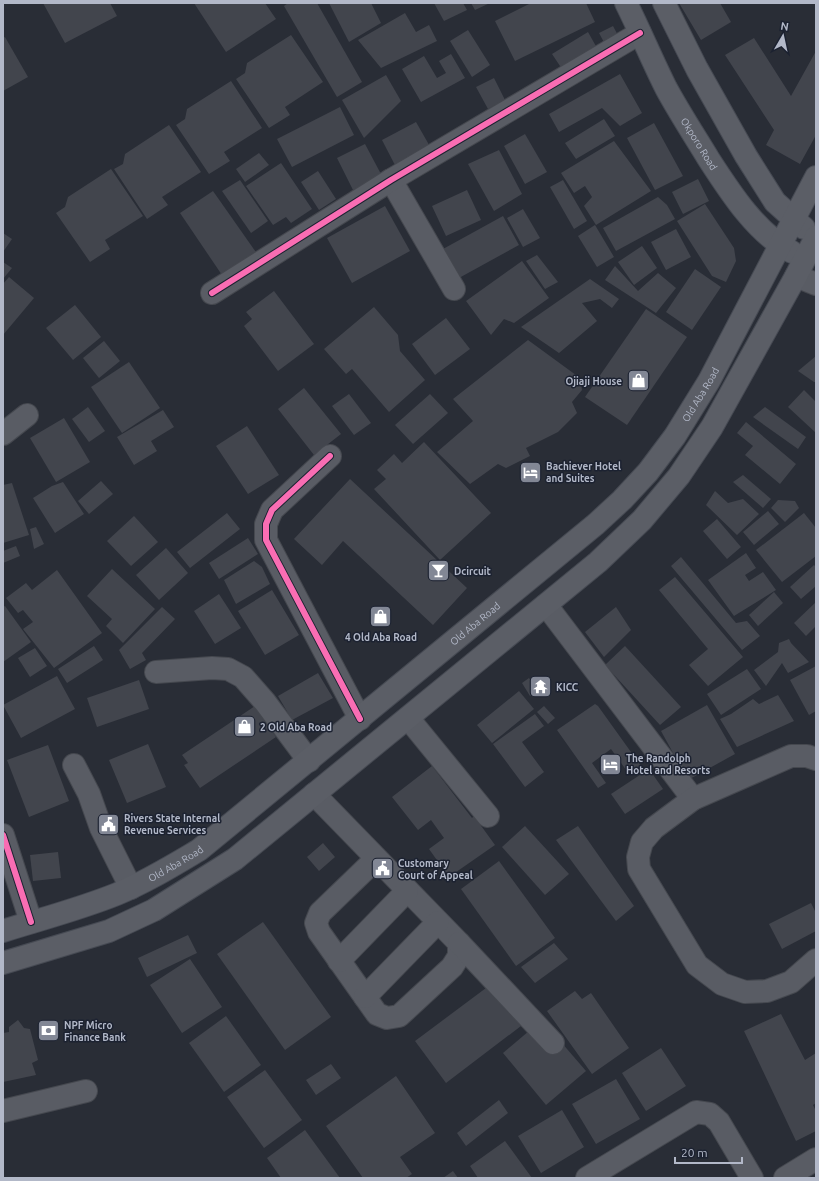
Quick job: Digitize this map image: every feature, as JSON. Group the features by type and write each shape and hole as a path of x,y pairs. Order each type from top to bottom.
{"main road":[{"name":"Okporo Road","path":"626,3 667,89 725,184 760,228 801,268"},
{"path":"3,964 109,930 154,910 235,859 598,562 642,520 679,476 712,427 801,268 816,238 775,202 746,156 697,69 664,3"},
{"name":"Old Aba Road","path":"3,931 70,912 130,888 199,850 596,524 622,500 648,472 675,436 709,381 816,176"}],"street":[{"path":"212,293 391,180 640,33"},
{"path":"391,180 454,289"},
{"path":"801,268 816,284"},
{"path":"3,434 27,415"},
{"path":"330,456 272,510 266,524 266,540 360,719"},
{"path":"546,605 693,799"},
{"path":"156,672 212,668 228,669 243,677 265,702 309,761"},
{"path":"408,718 488,816"},
{"path":"816,759 807,756 791,756 693,799 654,828 642,842 638,857 639,869 697,965 722,984 745,992 767,991 791,982 816,960"},
{"path":"74,765 89,794 101,828 130,888"},
{"path":"314,794 459,943 553,1043"},
{"path":"3,835 31,922"},
{"path":"376,859 320,913 316,922 319,932 377,1014 387,1018 399,1016 452,967 459,956 459,943"},
{"path":"339,961 407,891"},
{"path":"365,997 438,922"},
{"path":"3,1111 86,1091"},
{"path":"587,1178 696,1112 710,1114 719,1122 752,1178"},
{"path":"785,1178 816,1160"}],"building":[{"path":"43,3 110,3 117,16 65,43"},
{"path":"194,3 265,3 276,19 226,52"},
{"path":"288,3 317,3 362,82 337,97 284,6"},
{"path":"329,3 371,3 381,23 349,42"},
{"path":"434,3 463,3 467,10 444,21"},
{"path":"471,3 490,3 475,10"},
{"path":"531,3 586,3 595,22 515,61 495,21"},
{"path":"679,3 720,3 731,22 701,40"},
{"path":"405,13 416,32 429,25 437,41 381,68 358,40"},
{"path":"613,26 620,39 606,46 599,33"},
{"path":"468,30 490,65 472,77 450,41"},
{"path":"588,32 597,48 562,69 552,54"},
{"path":"291,35 323,82 285,107 290,115 269,128 236,79 245,73 247,63"},
{"path":"5,37 28,77 3,91 3,38"},
{"path":"754,38 791,96 816,51 816,135 800,164 766,145 774,130 725,55"},
{"path":"451,54 465,78 421,102 402,69 424,56 437,78 446,73 439,61"},
{"path":"620,74 642,113 620,126 602,108 559,132 549,114"},
{"path":"386,75 401,101 364,138 342,100"},
{"path":"494,78 505,100 488,109 476,87"},
{"path":"231,81 262,128 224,152 230,161 209,174 176,125 185,119 187,109"},
{"path":"340,107 354,135 292,167 277,139"},
{"path":"604,119 615,136 576,159 565,143"},
{"path":"416,122 432,150 397,169 382,140"},
{"path":"654,123 683,176 655,190 627,138"},
{"path":"169,125 201,172 162,197 168,205 147,219 114,169 123,164 125,154"},
{"path":"525,134 547,172 525,184 504,146"},
{"path":"614,141 651,191 596,225 584,206 592,197 585,186 574,193 561,173"},
{"path":"365,144 382,176 353,190 337,158"},
{"path":"499,150 522,194 494,211 468,164"},
{"path":"259,153 269,165 245,182 236,169"},
{"path":"281,163 312,209 291,223 286,217 273,225 246,186"},
{"path":"111,169 143,216 105,240 110,249 90,262 56,213 65,207 68,197"},
{"path":"318,171 336,199 319,210 301,182"},
{"path":"698,179 709,201 683,214 672,192"},
{"path":"240,180 268,221 251,233 222,191"},
{"path":"563,180 587,221 574,229 550,187"},
{"path":"467,190 481,220 446,236 432,206"},
{"path":"213,191 258,255 224,278 180,213"},
{"path":"658,197 667,205 675,219 616,251 603,228"},
{"path":"705,204 734,248 736,261 726,282 712,276 677,221"},
{"path":"385,206 410,251 352,283 327,238"},
{"path":"523,209 540,238 523,247 507,218"},
{"path":"503,216 519,245 459,278 443,249"},
{"path":"595,225 614,257 597,267 578,236"},
{"path":"676,229 691,257 666,270 651,242"},
{"path":"3,233 12,239 3,252"},
{"path":"642,246 657,268 634,285 618,262"},
{"path":"537,255 558,282 545,289 526,261"},
{"path":"522,261 549,298 514,323 504,319 491,335 466,301"},
{"path":"3,262 12,268 3,279"},
{"path":"615,266 638,291 658,273 676,288 656,313 605,280"},
{"path":"695,269 721,287 692,330 666,312"},
{"path":"9,277 34,298 3,335 3,284"},
{"path":"590,279 619,299 612,308 600,299 582,303 597,321 559,353 521,327"},
{"path":"274,291 314,344 278,371 244,326 252,319 246,312"},
{"path":"75,305 101,337 73,360 46,328"},
{"path":"374,307 398,335 400,351 425,380 389,412 352,369 346,374 324,349"},
{"path":"646,309 687,337 627,425 585,397"},
{"path":"446,318 470,349 435,375 412,344"},
{"path":"528,340 580,378 582,390 572,402 577,413 558,432 526,448 530,456 506,468 498,464 470,484 437,452 473,421 453,399"},
{"path":"104,341 120,361 99,378 83,358"},
{"path":"816,356 816,382 814,382 798,371"},
{"path":"129,362 160,408 122,433 91,387"},
{"path":"304,388 341,434 314,455 278,409"},
{"path":"804,390 816,402 816,433 788,407"},
{"path":"349,394 371,423 354,435 332,406"},
{"path":"430,394 448,413 413,444 395,425"},
{"path":"88,407 105,431 89,442 72,419"},
{"path":"765,407 806,437 798,449 753,417"},
{"path":"163,410 174,427 151,441 157,451 134,465 117,437"},
{"path":"64,418 90,462 56,482 30,438"},
{"path":"746,422 796,464 780,484 745,455 753,446 737,433"},
{"path":"247,426 279,475 248,494 216,446"},
{"path":"424,442 491,513 440,560 374,489 386,479 377,470 394,454 402,463"},
{"path":"743,475 771,499 763,508 733,482"},
{"path":"350,479 467,588 433,625 343,541 322,565 294,539"},
{"path":"101,481 113,494 89,514 78,501"},
{"path":"63,482 84,514 55,533 33,498 52,486"},
{"path":"12,483 29,535 3,543 3,485"},
{"path":"715,491 728,503 743,499 759,514 737,535 706,505"},
{"path":"778,500 795,501 799,508 785,522 771,508"},
{"path":"768,511 779,524 754,545 743,532"},
{"path":"227,513 240,529 190,568 177,552"},
{"path":"804,513 816,528 816,556 782,582 756,550"},
{"path":"134,516 158,542 131,566 107,541"},
{"path":"717,519 741,547 727,559 703,531"},
{"path":"36,527 44,544 34,549 30,529"},
{"path":"248,538 258,554 219,579 209,563"},
{"path":"16,546 20,556 3,563 3,551"},
{"path":"166,548 188,573 159,600 136,575"},
{"path":"746,553 756,568 745,575 749,581 763,572 776,590 734,616 708,580"},
{"path":"681,557 736,623 747,621 760,636 742,650 671,566"},
{"path":"254,561 262,567 270,584 236,604 224,580"},
{"path":"814,565 816,567 816,586 801,599 790,587"},
{"path":"112,569 155,609 123,643 106,626 112,619 87,596"},
{"path":"57,570 102,633 54,668 23,629 33,622 23,610 18,613 6,598 26,583 32,590"},
{"path":"675,577 743,657 708,686 689,665 708,649 659,590"},
{"path":"272,590 299,635 265,655 238,611"},
{"path":"774,592 783,603 758,626 749,615"},
{"path":"219,594 241,628 215,644 194,611"},
{"path":"816,602 816,626 806,636 794,623"},
{"path":"5,606 31,642 3,662 3,607"},
{"path":"162,607 175,619 142,653 146,660 130,669 119,650"},
{"path":"616,607 631,630 604,657 585,632"},
{"path":"789,639 809,662 788,673 782,663 766,686 754,670 778,652 779,643"},
{"path":"94,646 103,660 67,683 58,669"},
{"path":"625,646 681,707 660,725 605,665"},
{"path":"35,648 47,666 30,677 18,658"},
{"path":"816,666 816,711 809,715 790,680"},
{"path":"747,669 761,689 721,715 707,694"},
{"path":"318,673 333,698 292,720 278,696"},
{"path":"57,676 75,709 21,738 3,705"},
{"path":"529,678 538,691 530,696 522,683"},
{"path":"139,680 149,709 97,727 87,698"},
{"path":"519,691 534,709 492,743 477,725"},
{"path":"778,695 794,721 737,747 720,719 731,714 753,699 759,704"},
{"path":"595,704 598,706 641,766 629,774 611,749 592,763 606,783 598,788 557,730"},
{"path":"707,705 735,754 688,780 661,731"},
{"path":"255,706 276,737 200,788 184,765 188,763 182,755"},
{"path":"544,706 555,718 548,724 537,712"},
{"path":"535,714 544,726 522,742 544,772 525,787 493,744"},
{"path":"148,744 166,787 127,803 109,760"},
{"path":"48,745 69,801 29,817 7,760"},
{"path":"432,766 472,818 474,816 495,845 449,877 429,849 444,838 431,820 418,830 392,797"},
{"path":"649,769 663,789 625,814 611,794"},
{"path":"525,826 569,874 545,895 502,847"},
{"path":"578,826 634,906 616,921 556,840"},
{"path":"323,843 335,857 319,871 307,857"},
{"path":"58,852 61,878 33,881 30,855"},
{"path":"499,861 555,938 516,966 461,889"},
{"path":"811,903 816,913 816,931 782,949 769,924"},
{"path":"263,922 331,1017 285,1050 217,954"},
{"path":"188,935 197,953 147,977 138,958"},
{"path":"554,943 568,959 535,983 521,967"},
{"path":"190,959 222,1007 182,1033 150,985"},
{"path":"490,985 521,1026 446,1083 415,1041"},
{"path":"575,991 582,999 591,993 629,1048 592,1074 547,1011"},
{"path":"781,1014 805,1060 816,1053 816,1103 813,1105 816,1111 816,1131 796,1141 744,1031"},
{"path":"226,1016 261,1065 224,1092 189,1043"},
{"path":"18,1020 24,1028 30,1029 38,1060 32,1063 36,1075 3,1082 3,1033 9,1032 9,1027"},
{"path":"542,1020 586,1071 546,1105 503,1053"},
{"path":"661,1048 686,1086 646,1111 622,1073"},
{"path":"331,1064 341,1078 316,1095 306,1080"},
{"path":"265,1070 302,1120 264,1148 227,1097"},
{"path":"396,1076 435,1133 400,1157 412,1174 406,1178 363,1178 326,1126"},
{"path":"616,1079 640,1119 596,1144 572,1104"},
{"path":"499,1100 508,1113 466,1146 457,1133"},
{"path":"562,1110 584,1147 541,1173 518,1136"},
{"path":"305,1130 340,1178 281,1178 267,1158"},
{"path":"505,1141 532,1178 478,1178 470,1166"},
{"path":"453,1171 458,1178 443,1178"}],"cycle path":[{"path":"212,293 391,180 640,33"},
{"path":"330,456 272,510 266,524 266,540 360,719"},
{"path":"3,835 31,922"}],"place":[{"name":"Ojiaji House","path":"638,381"},
{"name":"Bachiever Hotel and Suites","path":"530,472"},
{"name":"Dcircuit","path":"439,571"},
{"name":"4 Old Aba Road","path":"381,617"},
{"name":"KICC","path":"540,687"},
{"name":"2 Old Aba Road","path":"245,727"},
{"name":"The Randolph Hotel and Resorts","path":"611,764"},
{"name":"Rivers State Internal Revenue Services","path":"108,824"},
{"name":"Customary Court of Appeal","path":"382,869"},
{"name":"NPF Micro Finance Bank","path":"49,1031"}]}
